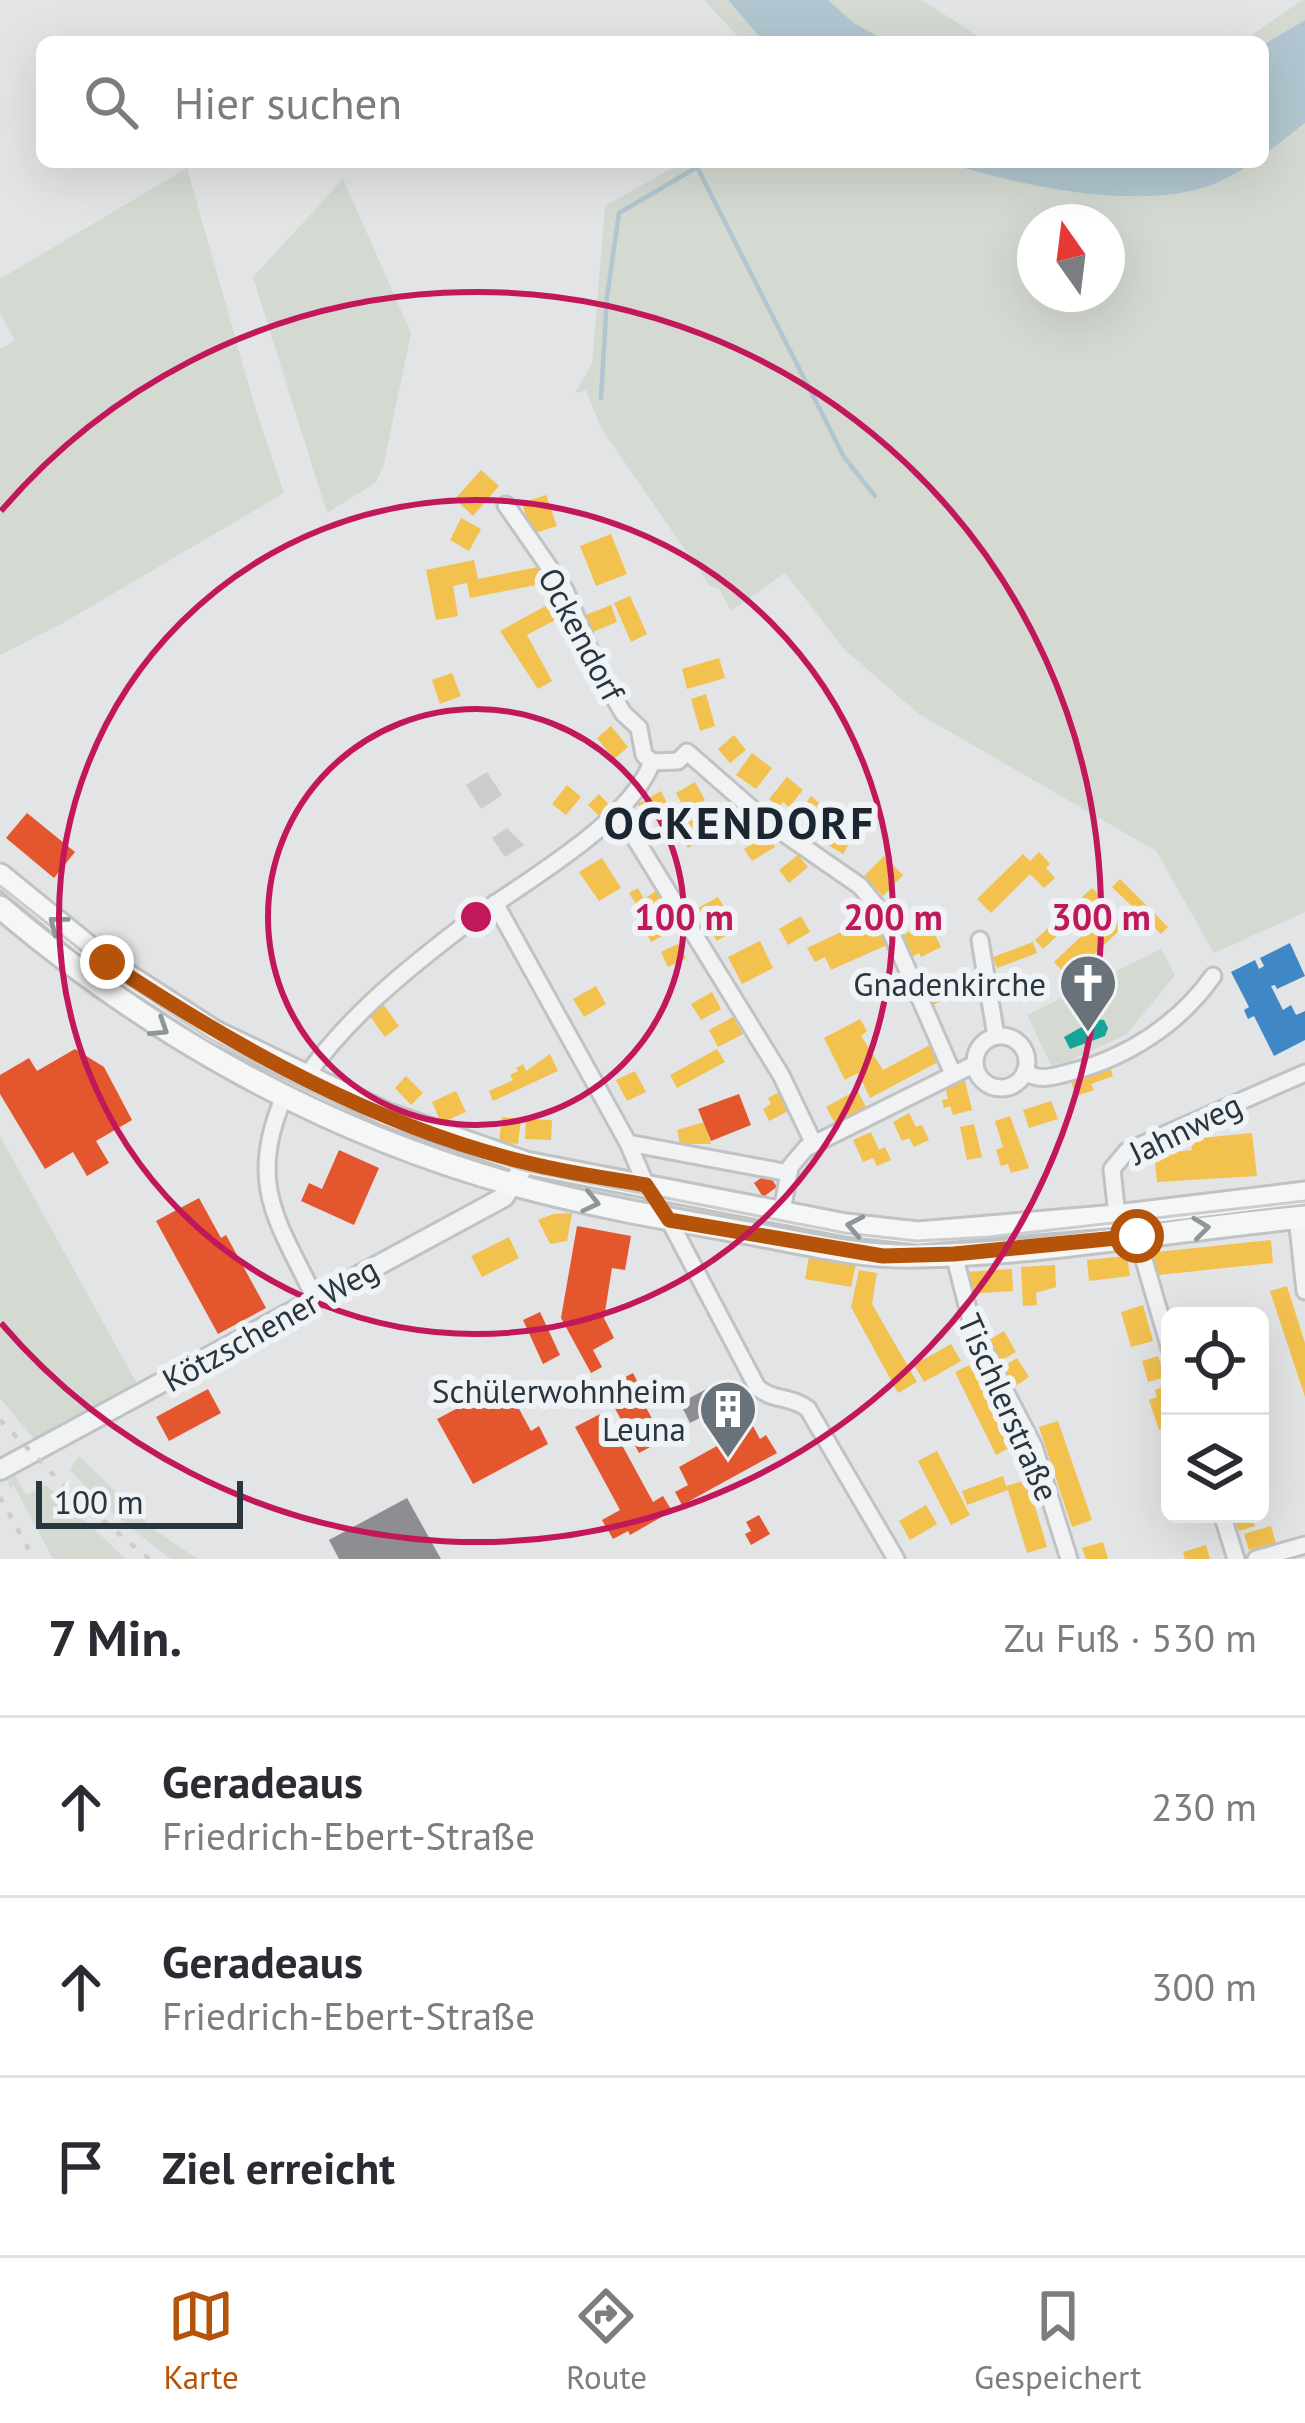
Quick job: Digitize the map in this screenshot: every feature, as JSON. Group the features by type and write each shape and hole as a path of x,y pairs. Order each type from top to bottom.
{"main road":[{"path":"0,874 53,922 215,1032 305,1078 420,1127 526,1163 884,1232 1117,1216 1305,1193"},
{"path":"0,907 148,1020 284,1097 381,1138 514,1184 669,1220 883,1256 954,1254 1301,1217"}],"street":[{"name":"Ockendorf","path":"506,505 565,590 597,668 623,713 639,728 644,755 652,762"},
{"path":"305,1078 331,1041 362,1010 495,903 620,814 652,762 678,761 687,752 766,821 840,870 872,900 903,955 953,1074"},
{"path":"620,814 781,1075 814,1144"},
{"path":"495,903 757,1387 808,1409 896,1559"},
{"path":"980,940 996,1036"},
{"path":"1025,1072 1044,1078 1126,1052 1175,1018 1214,976"},
{"path":"782,1211 797,1155 975,1064 983,1043 996,1036 1020,1044 1026,1053 1025,1072 1012,1085 984,1082 975,1064"},
{"name":"Jahnweg","path":"1117,1216 1112,1168 1127,1151 1305,1073"},
{"path":"284,1097 269,1132 266,1184 272,1210 316,1300"},
{"path":"628,1143 789,1173"},
{"name":"Kötzschener Weg","path":"0,1470 504,1197 526,1163"},
{"path":"1301,1217 1305,1291"},
{"path":"1137,1236 1161,1318"},
{"name":"Tischlerstraße","path":"954,1254 973,1329 1034,1447 1069,1559"},
{"path":"1225,1523 1236,1559"},
{"path":"1256,1559 1305,1545"}],"shaded area":[{"path":"704,0 728,0 759,36 737,36"},
{"path":"828,0 922,0 978,36 877,36"},
{"path":"1305,0 1305,20 1269,41 1269,36 1251,36"},
{"path":"1305,123 1305,912 1214,953 1156,851 919,714 844,649 785,573 731,611 601,428 586,390 575,393 592,364 605,206 672,168 967,168 1027,184 1119,194 1223,181 1244,168 1269,168 1269,151"},
{"path":"187,168 284,493 0,655 0,349 15,340 0,314 0,279"},
{"path":"343,179 411,333 383,468 375,483 327,513 253,277"},
{"path":"1161,949 1175,975 1127,1034 1053,1069 1027,1015"},
{"path":"0,1136 136,1382 132,1390 35,1440 0,1398"},
{"path":"79,1456 157,1532 198,1559 171,1559 104,1506 70,1470"},
{"path":"15,1475 26,1495 46,1485 126,1559 53,1559 14,1486 10,1488 7,1480"}],"water":[{"path":"728,0 828,0 877,36 759,36"},
{"path":"1305,20 1305,123 1269,151 1269,41"},
{"path":"966,168 1244,168 1203,188 1166,195 1102,195"}],"building: Wohnen":[{"path":"481,470 499,486 473,516 455,499"},
{"path":"546,495 557,526 532,534 522,503"},
{"path":"461,518 481,529 469,551 450,540"},
{"path":"611,534 627,574 596,586 580,546"},
{"path":"474,560 478,579 538,567 541,584 470,598 467,583 453,586 458,616 436,620 426,570"},
{"path":"630,596 647,634 631,642 614,603"},
{"path":"560,598 580,635 569,642 557,619 527,635 552,681 538,689 500,631"},
{"path":"611,605 617,622 590,633 583,616"},
{"path":"719,658 725,678 687,689 682,669"},
{"path":"452,673 461,696 440,704 432,680"},
{"path":"706,694 715,726 700,731 691,699"},
{"path":"611,726 628,747 614,759 597,738"},
{"path":"734,735 746,750 730,763 718,749"},
{"path":"752,753 772,768 756,789 736,775"},
{"path":"787,777 803,790 789,807 783,802 779,807 769,799"},
{"path":"695,782 705,800 686,811 676,793"},
{"path":"567,785 581,797 566,815 552,804"},
{"path":"661,791 670,809 648,821 638,804"},
{"path":"599,794 612,808 601,818 588,805"},
{"path":"811,796 828,811 815,829 797,815"},
{"path":"713,809 722,838 709,845 705,838 688,848 677,828"},
{"path":"835,821 855,834 843,854 822,841"},
{"path":"768,834 775,847 752,861 744,849"},
{"path":"1039,852 1055,878 1044,888 1030,874 991,913 977,899 1023,854 1030,861"},
{"path":"798,855 808,867 789,883 779,870"},
{"path":"884,856 903,875 883,896 864,876"},
{"path":"602,858 621,888 599,901 579,872"},
{"path":"1120,879 1168,927 1161,934 1112,887"},
{"path":"638,888 644,899 657,890 664,901 639,909 629,893"},
{"path":"1092,888 1100,896 1043,949 1035,940"},
{"path":"718,897 737,929 717,941 698,908"},
{"path":"865,904 885,928 881,931 889,944 831,970 825,957 815,962 807,948 862,922 854,912"},
{"path":"1109,910 1124,926 1069,978 1054,962"},
{"path":"801,916 810,932 788,945 779,929"},
{"path":"661,919 668,933 651,942 644,927"},
{"path":"929,922 941,947 911,957 901,936"},
{"path":"760,941 773,968 742,984 728,957"},
{"path":"1033,942 1037,953 997,968 993,957"},
{"path":"678,944 686,958 668,967 661,952"},
{"path":"932,981 941,1001 931,1006 921,986"},
{"path":"596,986 606,1004 584,1017 573,999"},
{"path":"712,992 721,1009 701,1020 691,1004"},
{"path":"383,1004 399,1026 385,1037 369,1015"},
{"path":"733,1017 743,1034 718,1047 709,1030"},
{"path":"860,1019 867,1031 861,1036 883,1070 930,1045 938,1062 870,1098 858,1073 845,1080 824,1038"},
{"path":"717,1049 725,1062 677,1088 670,1075"},
{"path":"550,1054 558,1071 493,1101 489,1091 513,1080 510,1075 516,1068 523,1064 526,1071"},
{"path":"1109,1064 1113,1076 1076,1096 1070,1078"},
{"path":"635,1071 646,1092 627,1101 616,1080"},
{"path":"406,1076 423,1093 411,1105 395,1088"},
{"path":"965,1081 972,1110 953,1115 950,1106 944,1108 945,1086"},
{"path":"857,1090 866,1107 835,1123 826,1107"},
{"path":"456,1091 466,1112 441,1123 432,1102"},
{"path":"781,1091 796,1107 769,1121 763,1109 771,1104 768,1098"},
{"path":"1051,1101 1058,1119 1029,1128 1023,1110"},
{"path":"909,1113 929,1140 914,1147 909,1138 902,1141 893,1122"},
{"path":"1010,1116 1029,1168 1011,1173 1008,1164 1001,1166 996,1150 1003,1147 995,1121"},
{"path":"502,1117 521,1119 518,1144 499,1142"},
{"path":"526,1119 552,1120 551,1140 525,1139"},
{"path":"704,1122 711,1144 680,1144 677,1130"},
{"path":"974,1124 982,1157 967,1160 960,1127"},
{"path":"871,1132 879,1150 885,1147 891,1160 877,1166 873,1158 863,1162 853,1140"},
{"path":"1252,1133 1257,1176 1157,1182 1154,1154 1192,1150 1191,1139"},
{"path":"572,1213 567,1241 550,1244 538,1220"},
{"path":"509,1237 519,1258 482,1277 471,1256"},
{"path":"1271,1240 1273,1263 1149,1276 1147,1253"},
{"path":"1127,1256 1130,1276 1089,1281 1087,1260"},
{"path":"809,1257 856,1264 851,1287 805,1279"},
{"path":"1055,1265 1056,1287 1036,1293 1037,1305 1023,1306 1021,1267"},
{"path":"1012,1269 1013,1291 966,1294 965,1272"},
{"path":"859,1270 877,1273 872,1304 917,1382 898,1393 851,1307"},
{"path":"1287,1286 1305,1343 1305,1397 1270,1291"},
{"path":"1143,1305 1153,1341 1131,1347 1121,1312"},
{"path":"1004,1331 1016,1352 999,1362 987,1341"},
{"path":"951,1344 961,1361 924,1382 914,1365"},
{"path":"1158,1356 1161,1378 1148,1382 1142,1361"},
{"path":"1017,1358 1029,1377 1014,1387 1001,1368"},
{"path":"970,1365 1011,1447 996,1455 955,1372"},
{"path":"1161,1388 1159,1430 1149,1400 1157,1397 1155,1390"},
{"path":"1058,1421 1092,1520 1072,1527 1039,1427"},
{"path":"937,1451 970,1515 951,1525 918,1461"},
{"path":"1003,1476 1006,1486 1027,1480 1047,1547 1027,1553 1008,1490 967,1505 962,1491"},
{"path":"926,1505 937,1524 910,1540 899,1521"},
{"path":"1236,1523 1254,1523 1255,1526 1239,1531"},
{"path":"1271,1526 1276,1543 1249,1550 1244,1534"},
{"path":"1103,1542 1108,1559 1086,1559 1082,1548"},
{"path":"1206,1545 1210,1559 1185,1559 1183,1552"}],"building: Handel":[{"path":"27,813 75,852 54,878 6,838"},
{"path":"75,1049 104,1067 132,1120 96,1141 109,1163 87,1176 73,1152 45,1169 0,1094 0,1075 29,1058 37,1071"},
{"path":"739,1094 751,1125 711,1141 698,1109"},
{"path":"339,1150 379,1168 354,1225 301,1201 309,1183 322,1189"},
{"path":"768,1173 777,1187 763,1197 754,1183"},
{"path":"199,1198 221,1238 226,1235 266,1308 218,1334 156,1221"},
{"path":"577,1226 631,1236 625,1270 612,1268 604,1318 614,1338 593,1350 602,1367 591,1373 561,1318"},
{"path":"540,1312 560,1355 543,1364 523,1320"},
{"path":"633,1373 638,1383 634,1385 657,1428 663,1425 669,1437 639,1453 604,1388"},
{"path":"496,1388 502,1399 511,1394 531,1431 539,1426 548,1444 473,1484 437,1419"},
{"path":"208,1389 221,1413 169,1441 156,1417"},
{"path":"604,1412 653,1502 663,1496 672,1511 630,1535 628,1531 613,1539 602,1520 620,1510 575,1427"},
{"name":"Schülerwohnheim Leuna","path":"753,1426 760,1439 766,1435 777,1453 682,1505 675,1492 688,1485 679,1467"},
{"path":"759,1515 770,1534 751,1545 746,1522"}],"building: Schulen":[{"path":"1290,943 1305,976 1277,989 1271,986 1283,1010 1291,1005 1296,1015 1305,1011 1305,1040 1274,1056 1254,1016 1248,1019 1244,1010 1249,1007 1231,972 1255,960 1259,969 1264,966 1260,958"}],"building: Öffentlich":[{"name":"Gnadenkirche","path":"1096,1019 1104,1020 1105,1036 1070,1049 1064,1037"}],"building: Industrie":[{"path":"718,1383 729,1403 690,1423 680,1403"},
{"path":"407,1498 441,1559 339,1559 329,1540"}],"building: Sonstige":[{"path":"487,772 502,795 481,809 466,785"},
{"path":"507,828 524,845 505,857 492,838"}],"waterway":[{"path":"601,398 607,297 619,213 696,168"},
{"path":"698,168 844,457 875,496"}],"tram line":[{"path":"0,886 102,967 210,1039 328,1099 523,1170 845,1233 917,1241 1305,1201"}],"railway":[{"path":"0,1420 74,1496 149,1559"},
{"path":"0,1497 34,1559"}],"place":[{"name":"Gnadenkirche","path":"1088,1034"},
{"name":"Schülerwohnheim Leuna","path":"728,1460"}],"district":[{"name":"OCKENDORF","path":"740,822"}],"route":[{"path":"107,962 215,1032 305,1078 386,1114 526,1163 646,1185 669,1220 883,1256 1137,1236"}]}
